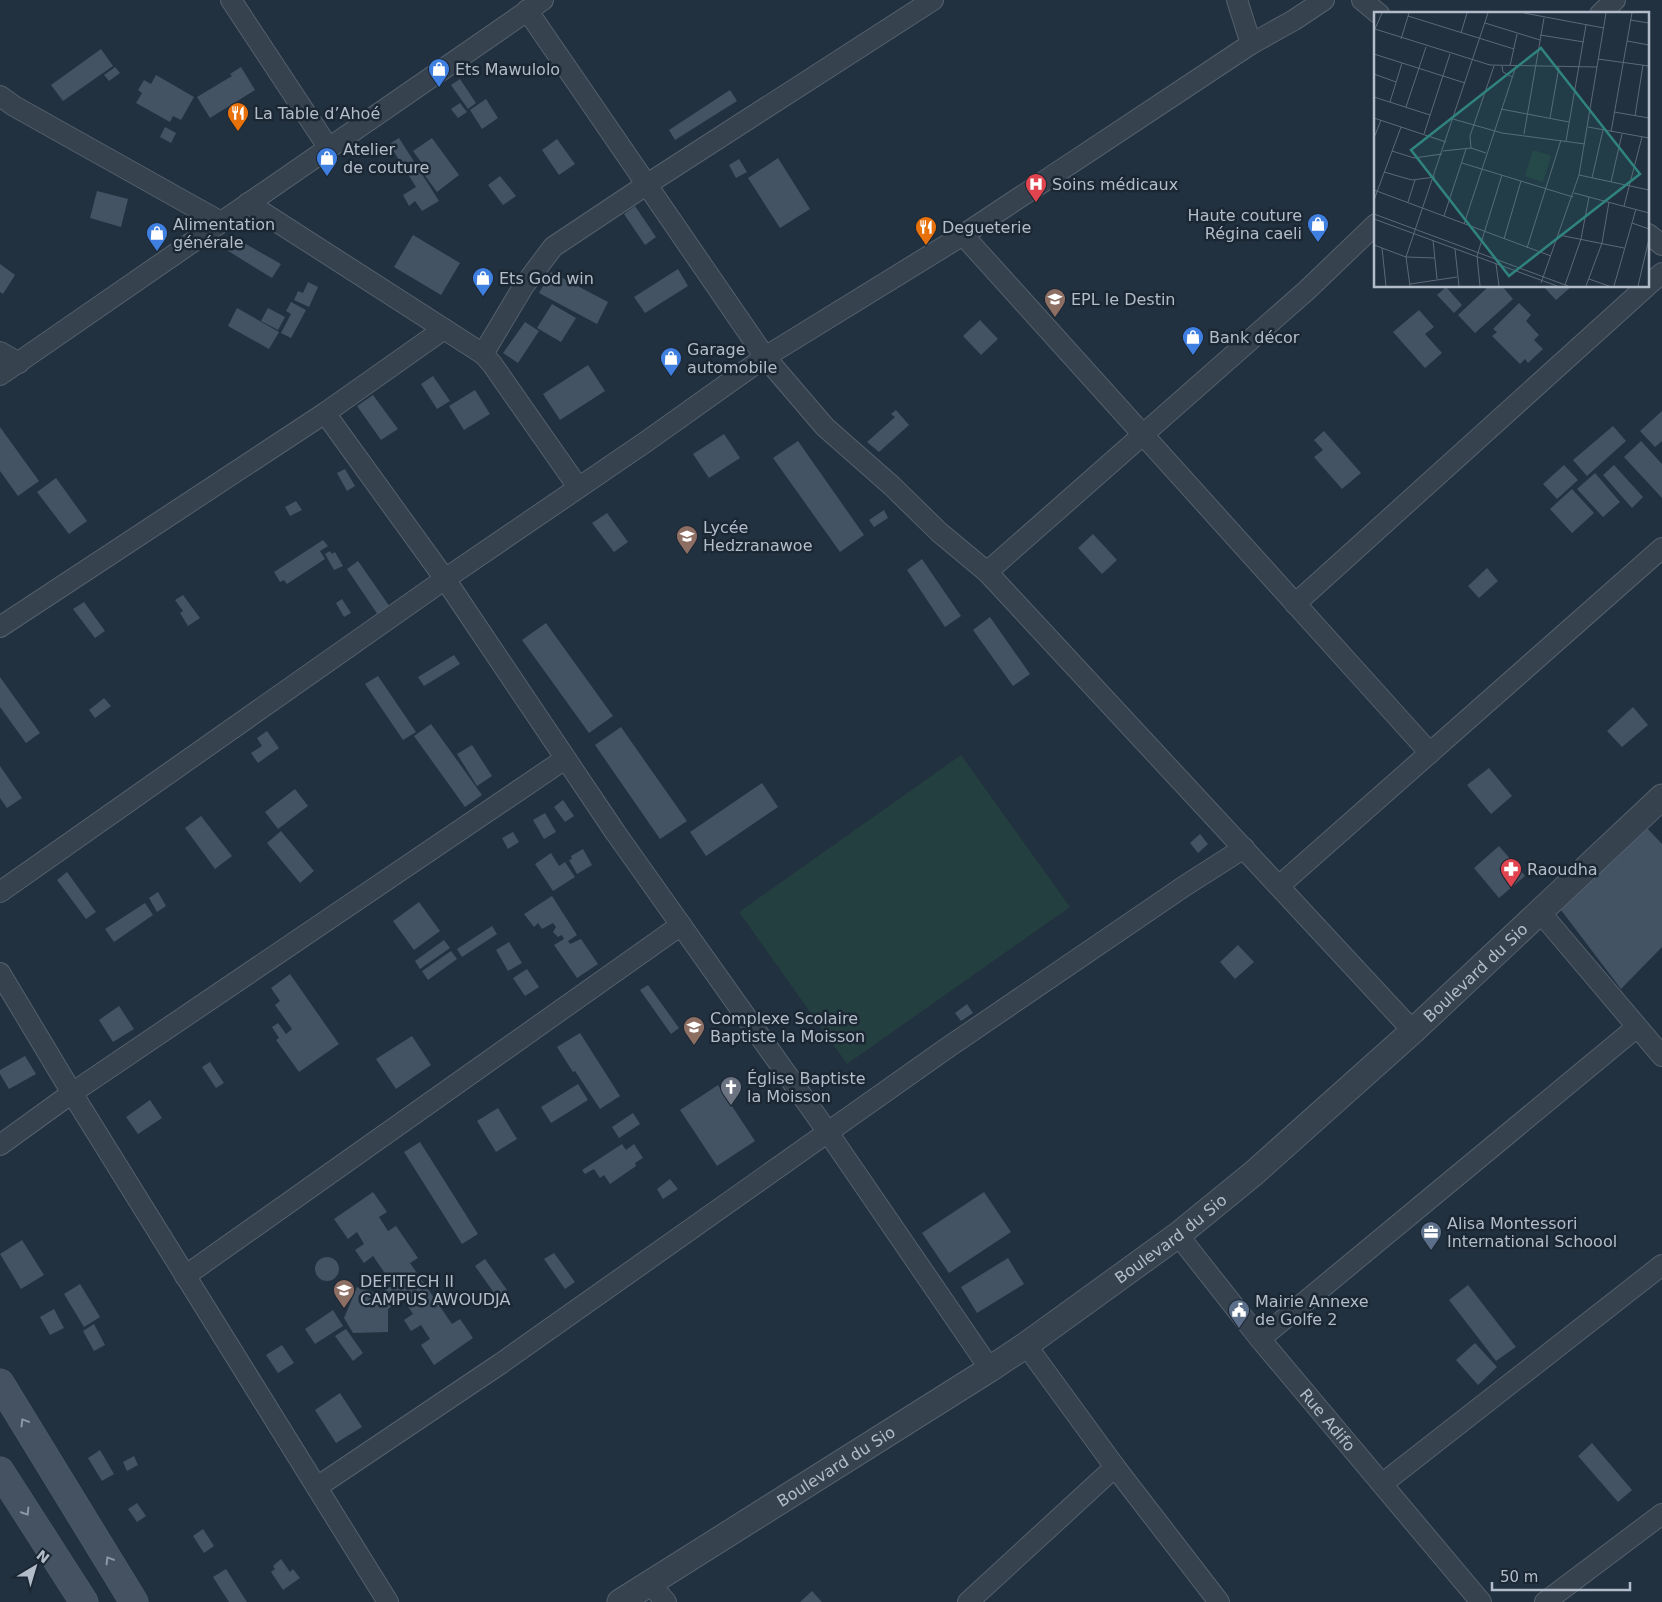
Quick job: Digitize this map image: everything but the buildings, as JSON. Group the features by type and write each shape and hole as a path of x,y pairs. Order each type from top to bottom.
{"main road":[{"path":"0,1383 134,1602"},
{"path":"0,1470 84,1602"}],"street":[{"path":"231,0 328,147"},
{"path":"483,354 524,287 553,247 933,0"},
{"path":"1237,0 1251,44"},
{"path":"0,892 765,357 963,235 1251,44 1294,20 1324,0"},
{"path":"1362,0 1377,12"},
{"path":"1602,12 1615,0"},
{"path":"0,376 535,5 646,185 765,357 825,427 892,486 938,532 986,572 1413,1031"},
{"path":"0,96 14,106 221,222"},
{"path":"248,203 483,354 492,364 578,487"},
{"path":"986,572 1306,291 1374,226"},
{"path":"963,235 1430,753"},
{"path":"1650,236 1662,245"},
{"path":"1650,284 1662,273"},
{"path":"1295,604 1646,288"},
{"path":"0,627 324,413 444,329"},
{"path":"0,352 19,363"},
{"path":"324,413 445,579 565,759 827,1132 990,1369"},
{"path":"1279,886 1662,548"},
{"path":"0,1145 72,1093 565,759"},
{"name":"Boulevard du Sio","path":"620,1602 990,1369 1178,1235 1254,1173 1413,1031 1662,797"},
{"path":"317,1487 500,1364 827,1132 1186,885 1244,848"},
{"path":"1540,912 1662,1056"},
{"path":"185,1276 681,925"},
{"path":"0,973 72,1093 388,1602"},
{"path":"1260,1340 1637,1027"},
{"name":"Rue Adifo","path":"1178,1235 1260,1340 1481,1602"},
{"path":"1382,1484 1662,1265"},
{"path":"1026,1345 1115,1467 1219,1602"},
{"path":"968,1602 1115,1467"},
{"path":"1545,1602 1662,1514"},
{"path":"650,1584 666,1602"}],"green space":[{"path":"961,755 1070,907 847,1064 739,912"}],"place":[{"name":"Ets Mawulolo","path":"439,88"},
{"name":"La Table d’Ahoé","path":"238,132"},
{"name":"Atelier de couture","path":"327,177"},
{"name":"Soins médicaux","path":"1036,203"},
{"name":"Haute couture Régina caeli","path":"1318,243"},
{"name":"Degueterie","path":"926,246"},
{"name":"Alimentation générale","path":"157,252"},
{"name":"Ets God win","path":"483,297"},
{"name":"EPL le Destin","path":"1055,318"},
{"name":"Bank décor","path":"1193,356"},
{"name":"Garage automobile","path":"671,377"},
{"name":"Lycée Hedzranawoe","path":"687,555"},
{"name":"Raoudha","path":"1511,888"},
{"name":"Complexe Scolaire Baptiste la Moisson","path":"694,1046"},
{"name":"Église Baptiste la Moisson","path":"731,1106"},
{"name":"Alisa Montessori International Schoool","path":"1431,1251"},
{"name":"DEFITECH II CAMPUS AWOUDJA","path":"344,1309"},
{"name":"Mairie Annexe de Golfe 2","path":"1239,1329"}]}
